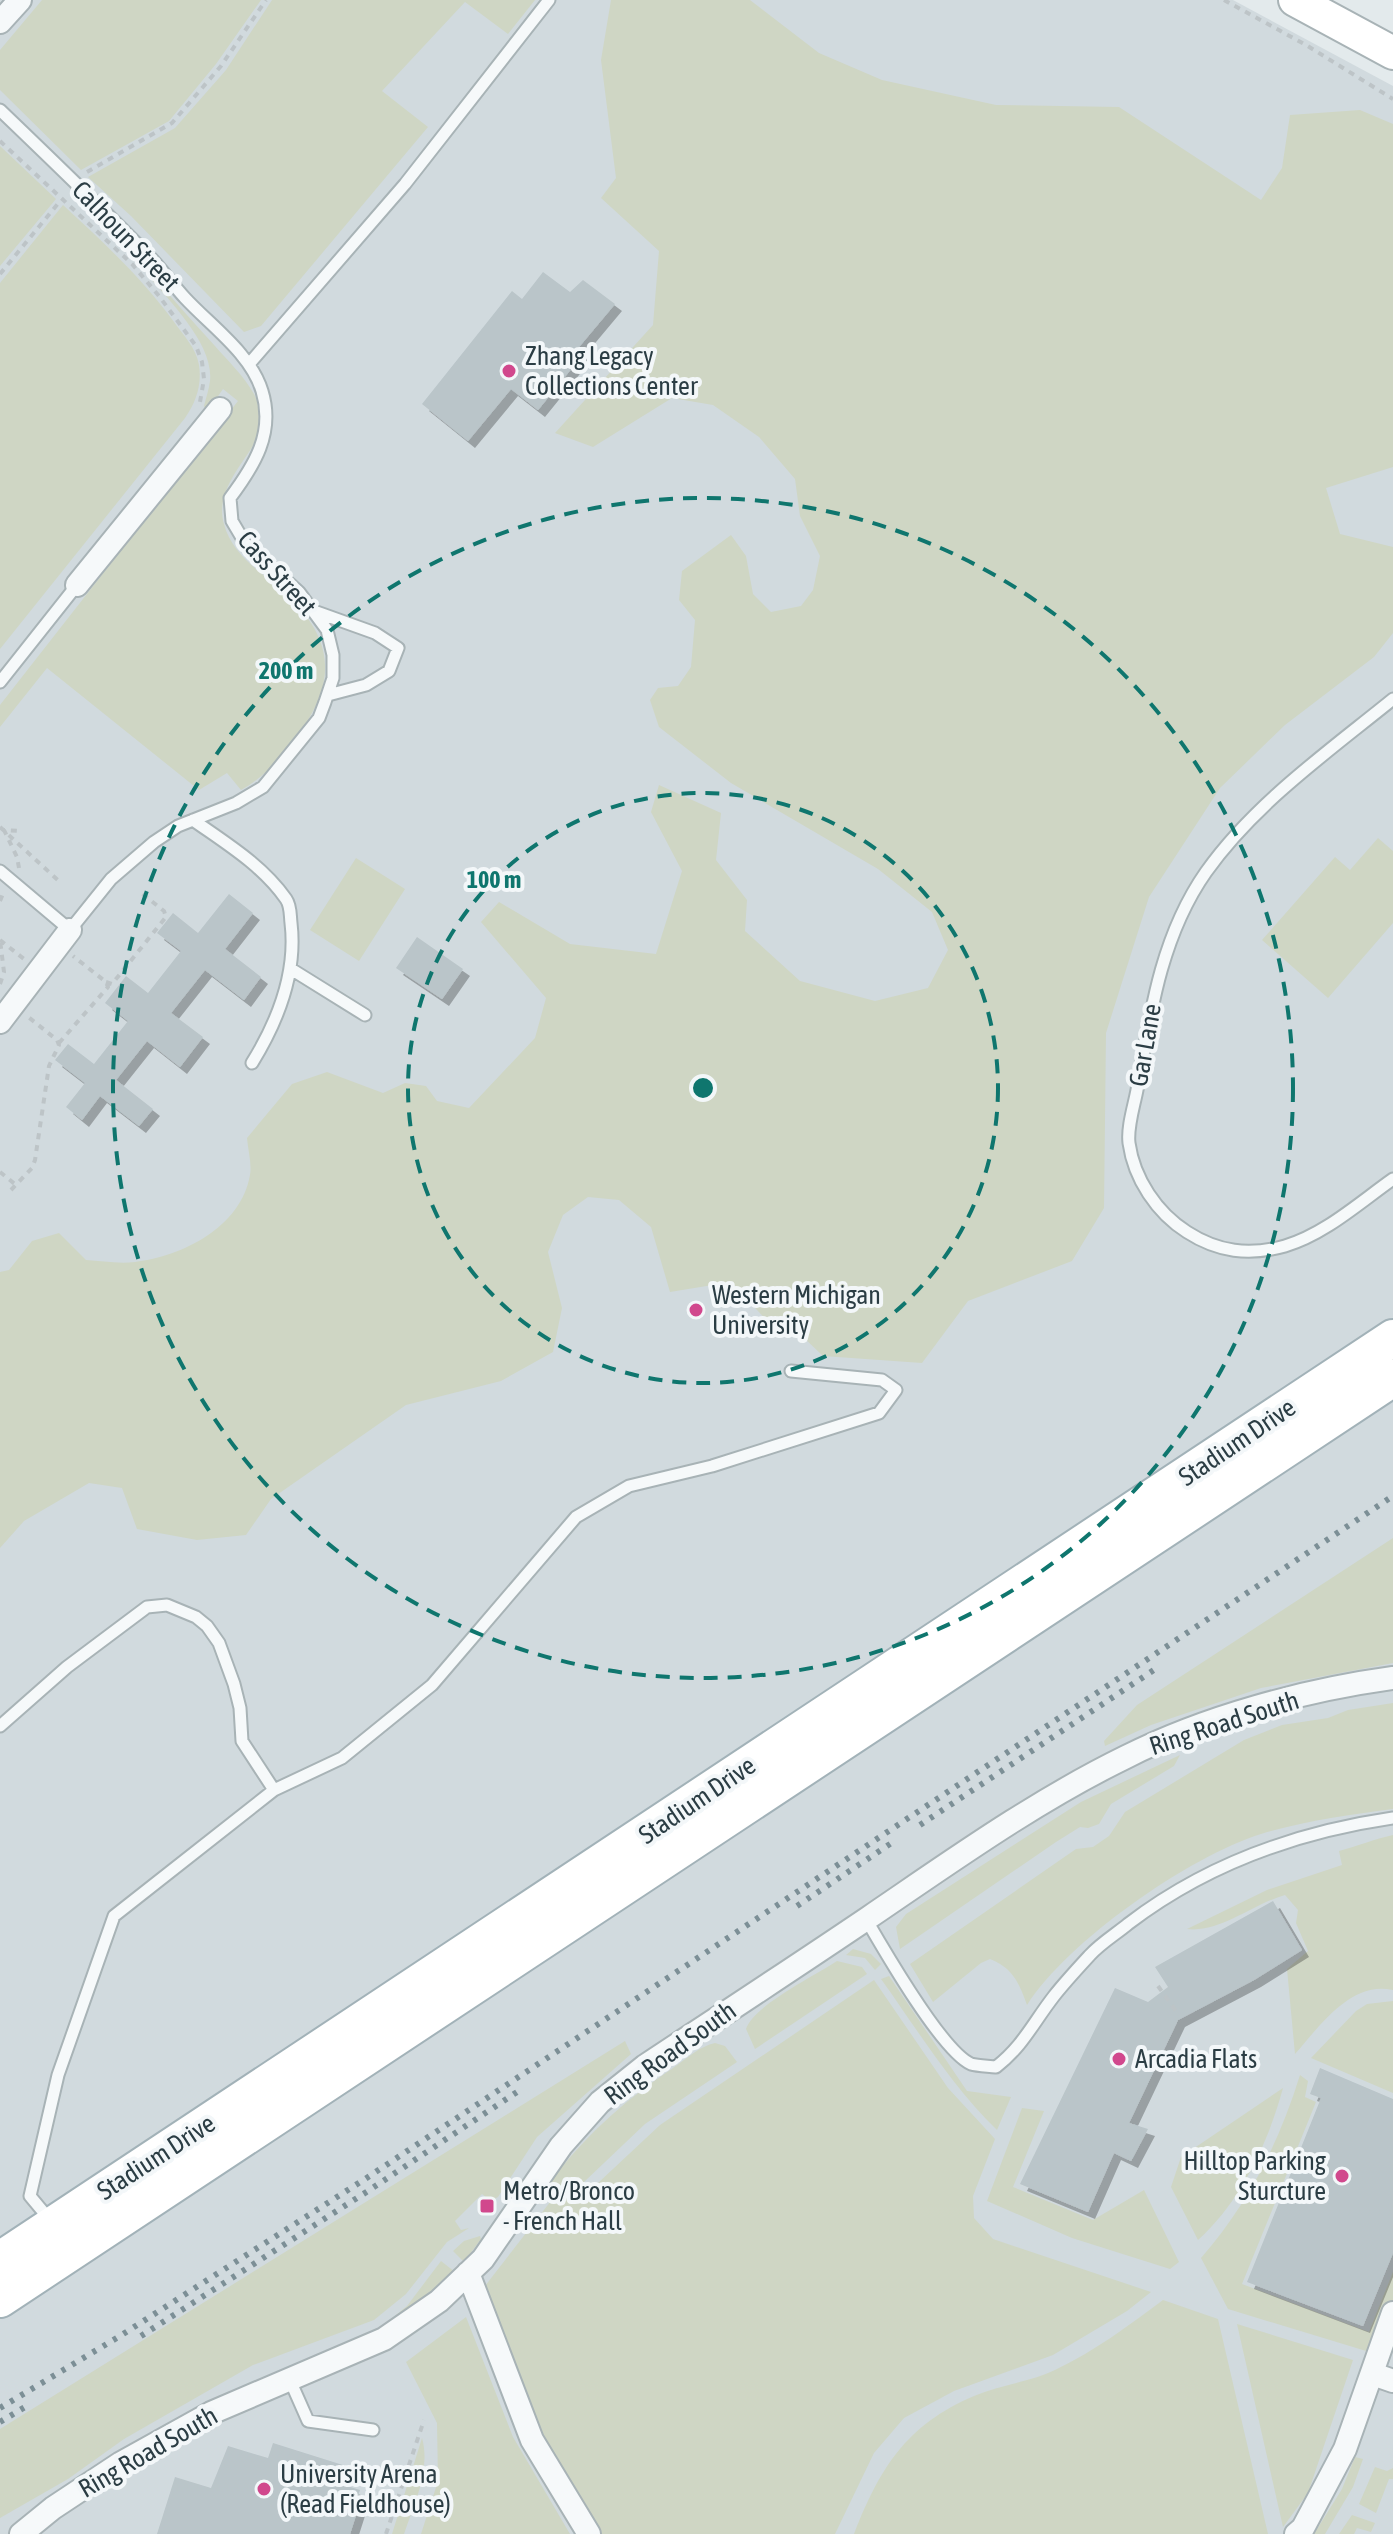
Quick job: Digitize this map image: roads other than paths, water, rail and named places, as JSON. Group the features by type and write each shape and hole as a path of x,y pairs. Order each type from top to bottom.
{"main road":[{"name":"Stadium Drive","path":"0,2299 68,2236 1393,1338"},
{"name":"Stadium Drive","path":"0,2260 68,2236 1393,1378"}],"street":[{"path":"0,22 20,0"},
{"path":"1295,0 1391,48"},
{"path":"77,585 220,409"},
{"name":"Cass Street","path":"7,1013 64,937"},
{"name":"Ring Road South","path":"21,2534 53,2508 121,2463 211,2413 384,2339 439,2301 483,2259 561,2146 600,2102 645,2066 1005,1825 1129,1755 1198,1727 1254,1708 1357,1683 1393,1678"},
{"path":"468,2273 532,2440 589,2534"},
{"path":"1296,2534 1303,2528 1383,2378 1393,2313"}],"lane":[{"path":"249,364 405,184 549,0"},
{"name":"Calhoun Street","path":"0,110 152,259 249,364"},
{"name":"Cass Street","path":"64,937 111,879 154,842 263,787 319,718 328,695 333,678 333,655 327,630 299,592 245,543 232,521 230,498 254,464 265,436 262,390 249,364"},
{"path":"0,682 77,585"},
{"path":"311,610 375,633 398,648 389,671 366,685 328,695"},
{"name":"Gar Lane","path":"1393,699 1275,795 1206,872 1157,977 1128,1142 1145,1190 1164,1215 1193,1236 1226,1250 1260,1252 1312,1236 1393,1179"},
{"path":"193,820 259,867 289,902 291,969 268,1037 252,1063"},
{"path":"0,871 19,887 64,937"},
{"path":"291,969 365,1015"},
{"path":"68,2236 30,2196 58,2075 114,1916 274,1790 342,1758 432,1685 576,1517 629,1486 712,1466 879,1413 896,1390 882,1380 791,1371"},
{"path":"0,1726 67,1667 147,1607 167,1605 196,1617 219,1643 237,1696 242,1741 274,1790"},
{"path":"866,1919 946,2042 971,2064 996,2067 1015,2053 1054,1996 1093,1952 1196,1878 1281,1844 1357,1823 1393,1818"},
{"path":"289,2378 308,2421 373,2430"}],"railway":[{"path":"0,2408 120,2336 365,2179 1393,1496"},
{"path":"920,1825 1157,1668"},
{"path":"797,1906 893,1842"},
{"path":"141,2336 520,2090"},
{"path":"0,2422 25,2407"}],"place":[{"name":"Zhang Legacy Collections Center","path":"509,371"},
{"name":"Western Michigan University","path":"696,1310"},
{"name":"Arcadia Flats","path":"1119,2059"},
{"name":"Hilltop Parking Sturcture","path":"1342,2176"},
{"name":"Metro/Bronco - French Hall","path":"487,2206"},
{"name":"University Arena (Read Fieldhouse)","path":"264,2489"}]}
